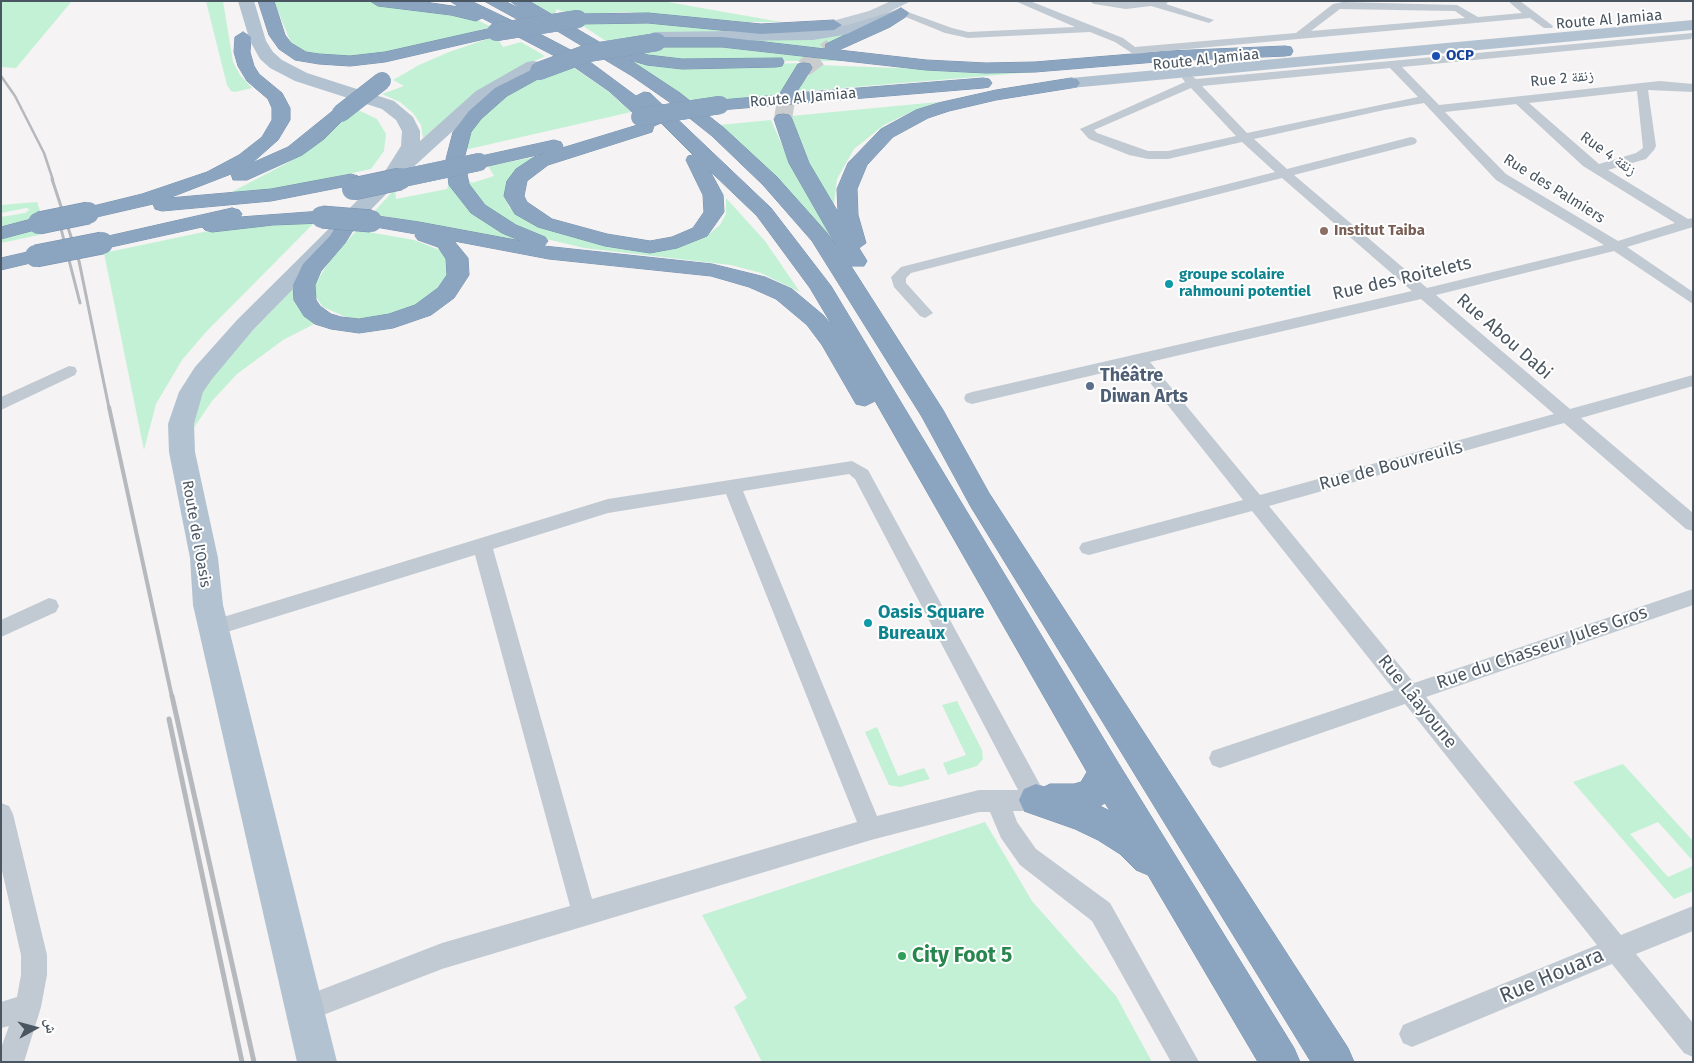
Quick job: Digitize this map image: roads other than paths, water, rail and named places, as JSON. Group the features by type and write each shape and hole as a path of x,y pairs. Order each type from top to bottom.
{"highway":[{"path":"266,1 277,35 285,46 294,53 319,59 373,59 490,34 567,28 648,18 761,29 834,25"},
{"path":"378,1 463,13 534,37"},
{"path":"458,1 534,37 576,60 615,87 745,206 783,250 820,302 880,400 907,434"},
{"path":"492,1 520,14 567,28 625,54 671,63 707,65 802,62 978,68 1035,67 1140,54 1285,51"},
{"path":"518,1 567,28 638,72 689,109 770,181 820,237 923,399 980,500 1334,1062"},
{"path":"832,47 884,24 907,7"},
{"path":"567,28 595,58 644,97 764,212 792,247 829,300 1105,772 1280,1062"},
{"path":"1,232 229,180 277,160 310,140 341,113 393,75 438,52 490,34"},
{"path":"244,37 242,52 246,66 253,77 276,97 289,105 300,120 296,141 277,160"},
{"path":"907,434 888,424 874,411 824,330 806,311 784,294 757,282 728,273 566,248 522,235 498,223 478,209 459,185 455,159 458,141 468,124 482,107 536,68 588,53 655,40 722,42 926,65"},
{"name":"Route Al Jamiaa","path":"721,111 1285,51"},
{"path":"787,94 804,68"},
{"path":"866,276 850,225 847,189 858,163 876,142 904,123 944,107 996,95 1071,83"},
{"name":"Route Al Jamiaa","path":"721,111 1071,83"},
{"path":"148,199 214,176 255,153 269,140 281,120 281,108 276,97"},
{"path":"478,158 571,132 721,111"},
{"path":"783,119 788,139 799,163 951,426 1071,621 1130,725 1147,767"},
{"path":"643,122 536,164 517,181 514,196 517,203 526,213 545,222 605,240 650,246 677,242 700,232 714,212 712,195 694,160"},
{"path":"1,264 352,184 643,122"},
{"path":"88,213 272,196 352,184"},
{"path":"161,229 204,227 273,219 322,218 381,222 534,251 600,259 638,260"},
{"path":"347,224 338,239 306,277 304,293 308,306 323,319 339,324 360,326 392,322 423,310 446,293 458,275 457,258 445,244 381,222"},
{"path":"1036,800 1074,800 1092,794 1105,772"},
{"path":"1036,800 1082,814 1132,842 1171,882"}],"main road":[{"name":"Route de l'Oasis","path":"211,617 190,566 166,468 163,447 164,424 173,396 191,366 211,343 365,187 391,158 398,141 396,125 383,112 360,102 306,86 274,73 258,60 244,37 234,1"},
{"name":"Route de l'Oasis","path":"211,617 204,558 182,452 181,424 191,392 218,352 390,180 410,146 411,131 404,117 388,105 301,77 276,64 266,55 258,41 246,1"},
{"path":"834,25 907,7"},
{"path":"655,40 813,35 850,29 907,7"},
{"name":"Route Al Jamiaa","path":"1285,51 1693,12"},
{"name":"Route Al Jamiaa","path":"1071,83 1189,78 1673,27 1692,33"},
{"path":"390,180 482,95 536,68"},
{"path":"211,617 317,1062"}],"street":[{"path":"1020,1 1119,40 1140,54 1298,36 1532,15"},
{"path":"1094,1 1119,6 1160,2 1209,20"},
{"path":"1513,1 1548,26"},
{"path":"1298,36 1337,6 1343,5 1457,8 1476,20"},
{"path":"907,7 949,31 968,35 1091,29"},
{"path":"1430,104 1384,106 1157,156 1134,152 1093,136 1086,131 1087,127 1189,78 1394,66 1692,33"},
{"name":"Rue des Palmiers","path":"1394,66 1502,177 1616,246 1693,299"},
{"name":"Rue Abou Dabi","path":"1189,78 1244,137 1284,173 1693,524"},
{"name":"Rue 2 زنقة","path":"1430,104 1519,100 1668,85 1693,88"},
{"path":"1597,169 1641,156 1648,150 1650,146 1642,87"},
{"name":"Rue 4 زنقة","path":"1519,100 1581,158 1690,223"},
{"path":"925,314 899,284 898,277 906,270 1411,141"},
{"name":"Rue des Roitelets","path":"972,398 1425,293 1616,246 1690,223"},
{"name":"Rue Lâayoune","path":"1140,360 1693,1044"},
{"path":"1,404 68,371"},
{"name":"Rue de Bouvreuils","path":"1089,548 1567,417 1693,380"},
{"path":"211,617 482,544 608,506 732,487 844,466 852,467 858,470 1036,800 996,799 979,801 871,829 442,956 305,1010"},
{"path":"732,487 871,829"},
{"path":"482,544 584,913"},
{"name":"Rue du Chasseur Jules Gros","path":"1220,758 1693,596"},
{"path":"1,629 49,606"},
{"path":"996,799 1009,830 1028,857 1101,912 1186,1062"},
{"path":"1,814 4,841 34,955 34,975 28,1007 10,1062"},
{"name":"Rue Houara","path":"1412,1034 1693,918"},
{"path":"1,1015 28,1007"}],"tunnel":[{"path":"804,68 832,47"},
{"path":"783,119 787,94"}],"railway":[{"path":"1,76 15,96 44,153 53,180"},
{"path":"52,179 79,261 109,408"},
{"path":"57,213 80,303"},
{"path":"109,407 172,697"},
{"path":"172,696 254,1062"},
{"path":"169,719 242,1062"}],"place":[{"name":"OCP","path":"1436,56"},
{"name":"Institut Taiba","path":"1324,231"},
{"name":"groupe scolaire rahmouni potentiel","path":"1169,284"},
{"name":"Théâtre Diwan Arts","path":"1090,386"},
{"name":"Oasis Square Bureaux","path":"868,623"},
{"name":"City Foot 5","path":"902,956"}]}
